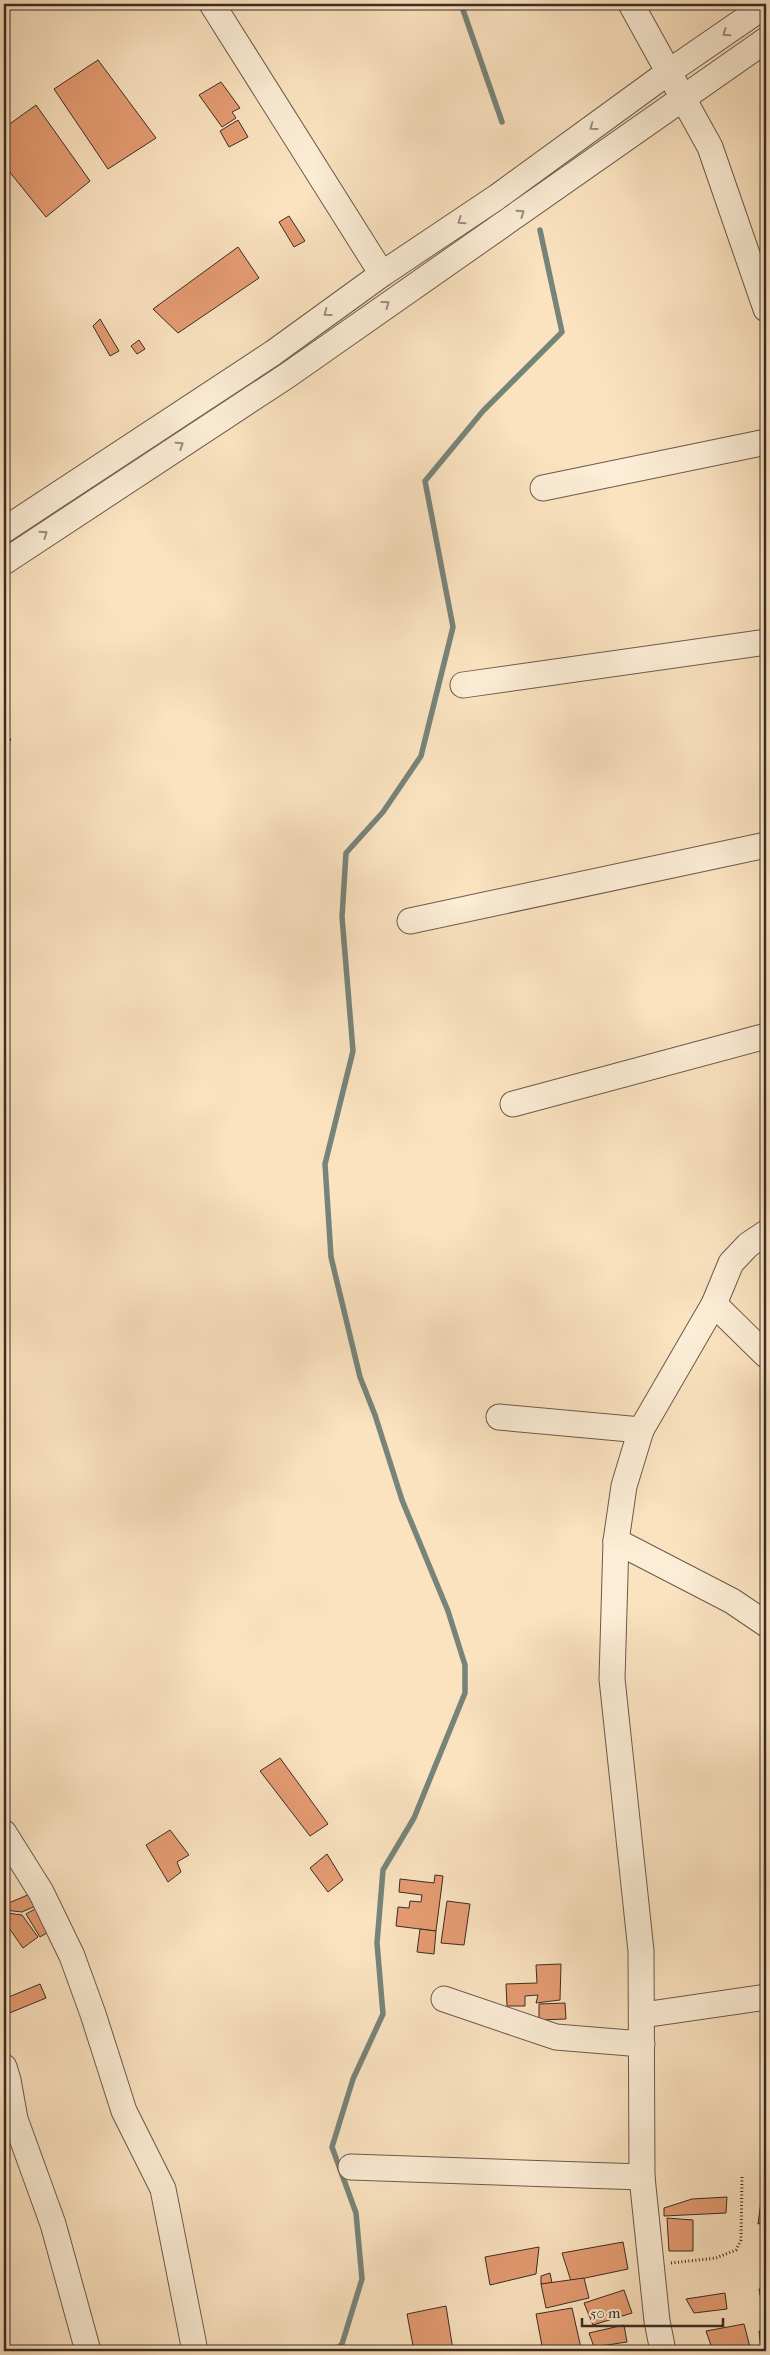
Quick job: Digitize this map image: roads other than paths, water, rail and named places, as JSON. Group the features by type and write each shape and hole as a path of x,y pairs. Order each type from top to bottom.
{"street":[{"path":"212,4 382,274"},
{"path":"631,4 670,71 710,147 766,310"},
{"path":"4,530 272,353 382,274 497,197 670,71 766,5"},
{"path":"4,562 288,375 766,40"},
{"path":"542,488 766,442"},
{"path":"463,685 766,642"},
{"path":"410,921 766,845"},
{"path":"513,1104 766,1036"},
{"path":"663,2351 650,2265 642,2177 643,2015 641,1951 612,1678 616,1541 624,1486 641,1430 714,1304 731,1263 748,1245 766,1233"},
{"path":"714,1304 766,1355"},
{"path":"499,1417 641,1430"},
{"path":"616,1541 732,1601 766,1624"},
{"path":"4,1833 41,1892 72,1956 124,2111 163,2189 195,2351"},
{"path":"643,2015 766,1997"},
{"path":"444,1999 556,2037 642,2044"},
{"path":"4,2068 15,2119 53,2224 88,2351"},
{"path":"351,2167 642,2177"}],"waterway":[{"path":"461,4 502,122"},
{"path":"334,2351 342,2344 362,2279 356,2213 332,2147 353,2079 383,2014 377,1943 383,1870 414,1818 465,1693 465,1665 448,1611 402,1500 375,1415 360,1377 331,1257 325,1164 353,1051 342,917 346,853 383,812 421,756 453,627 425,481 483,411 562,332 540,230"}]}
